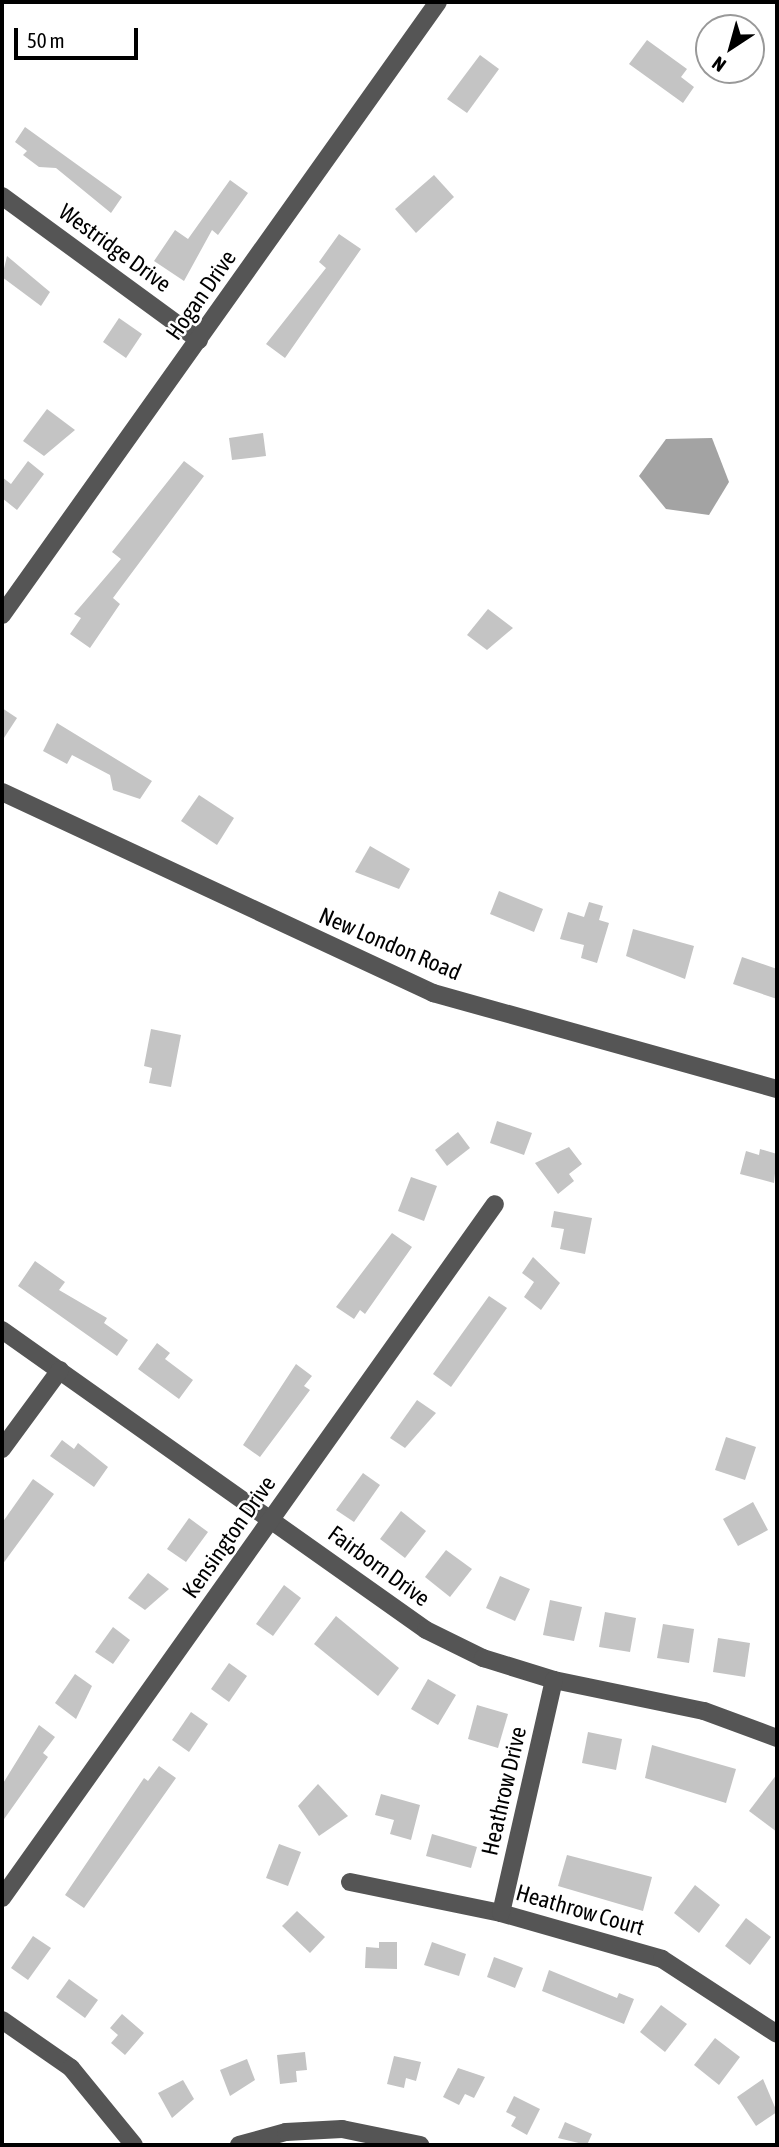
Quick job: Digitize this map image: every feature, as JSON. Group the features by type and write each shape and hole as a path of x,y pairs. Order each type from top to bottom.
{"street":[{"name":"Hogan Drive","path":"2,615 438,2"},
{"name":"Westridge Drive","path":"2,196 199,340"},
{"name":"New London Road","path":"2,792 433,993 777,1089"},
{"name":"Kensington Drive","path":"2,1898 495,1204"},
{"name":"Fairborn Drive","path":"2,1330 426,1630 483,1658 554,1681 704,1711 777,1738"},
{"path":"2,1450 60,1370"},
{"name":"Heathrow Drive","path":"501,1913 554,1681"},
{"name":"Heathrow Court","path":"350,1882 501,1913 662,1959 777,2034"},
{"path":"2,2020 71,2068 134,2145"},
{"path":"239,2145 286,2132 342,2129 420,2145"}],"shaded area":[{"path":"712,438 729,482 709,515 666,509 639,476 666,439"}],"building":[{"path":"647,40 687,69 681,77 694,87 683,103 629,64"},
{"path":"480,55 499,69 467,113 447,99"},
{"path":"25,127 122,197 111,213 56,168 39,167 23,155 27,151 15,142"},
{"path":"434,175 454,197 416,233 395,209"},
{"path":"230,180 248,193 218,235 212,230 184,281 154,261 175,230 188,239"},
{"path":"339,234 361,249 285,358 266,344 326,268 319,262"},
{"path":"7,256 50,292 41,306 2,277"},
{"path":"119,318 142,334 126,358 103,342"},
{"path":"47,409 75,430 44,456 23,441"},
{"path":"263,433 266,456 232,460 229,438"},
{"path":"28,461 44,474 17,510 2,498 2,477 11,484"},
{"path":"184,461 204,476 113,598 120,604 90,648 70,634 81,618 74,614 121,559 112,552"},
{"path":"488,609 513,628 487,650 467,635"},
{"path":"2,708 17,718 2,741"},
{"path":"57,723 152,781 140,799 113,790 110,775 72,755 67,764 43,751"},
{"path":"199,795 234,818 217,845 181,821"},
{"path":"370,846 410,869 399,889 355,872"},
{"path":"499,891 543,909 534,932 490,914"},
{"path":"589,902 603,906 599,920 609,923 597,963 581,958 584,945 560,939 568,912 584,917"},
{"path":"633,929 694,946 685,979 626,956"},
{"path":"742,957 777,969 777,999 733,984"},
{"path":"151,1029 181,1035 171,1087 149,1083 152,1068 144,1066"},
{"path":"497,1121 532,1133 524,1155 490,1143"},
{"path":"458,1132 470,1148 447,1166 435,1150"},
{"path":"569,1147 582,1164 569,1174 574,1181 558,1194 535,1163"},
{"path":"760,1149 777,1154 774,1183 740,1174 746,1151 759,1155"},
{"path":"411,1177 437,1186 424,1221 398,1211"},
{"path":"554,1211 592,1218 585,1254 560,1249 564,1229 551,1227"},
{"path":"392,1233 412,1247 365,1314 360,1310 354,1319 336,1307"},
{"path":"533,1257 560,1283 541,1310 524,1297 534,1282 522,1273"},
{"path":"35,1261 65,1282 59,1290 107,1318 104,1323 128,1340 117,1356 18,1286"},
{"path":"489,1296 507,1308 451,1387 433,1374"},
{"path":"157,1343 170,1353 165,1359 193,1380 179,1399 138,1369"},
{"path":"296,1364 312,1376 304,1386 310,1390 260,1457 243,1445"},
{"path":"417,1400 436,1413 405,1448 390,1438"},
{"path":"726,1437 756,1447 745,1480 715,1470"},
{"path":"62,1440 74,1449 78,1443 108,1467 94,1487 50,1456"},
{"path":"363,1473 380,1485 354,1522 336,1510"},
{"path":"33,1479 54,1494 2,1565 2,1523"},
{"path":"753,1502 768,1530 738,1546 723,1519"},
{"path":"401,1511 426,1531 405,1558 380,1539"},
{"path":"189,1518 208,1532 186,1562 167,1549"},
{"path":"446,1550 472,1569 450,1597 425,1577"},
{"path":"148,1573 169,1589 145,1610 128,1598"},
{"path":"500,1576 530,1589 515,1621 486,1608"},
{"path":"284,1585 301,1598 273,1636 256,1624"},
{"path":"550,1600 582,1607 574,1641 543,1635"},
{"path":"605,1612 636,1618 630,1652 599,1647"},
{"path":"336,1616 399,1668 378,1696 314,1644"},
{"path":"663,1624 694,1629 689,1663 657,1658"},
{"path":"113,1627 130,1640 113,1664 95,1652"},
{"path":"718,1638 750,1643 745,1677 713,1672"},
{"path":"229,1663 247,1676 229,1702 211,1689"},
{"path":"75,1674 92,1686 76,1719 55,1703"},
{"path":"428,1679 456,1695 438,1725 411,1709"},
{"path":"477,1705 508,1714 498,1748 468,1739"},
{"path":"191,1712 208,1724 189,1752 172,1740"},
{"path":"39,1725 55,1737 43,1753 48,1757 2,1822 2,1785"},
{"path":"588,1732 622,1739 616,1770 582,1763"},
{"path":"652,1745 736,1769 726,1803 645,1778"},
{"path":"159,1766 176,1778 84,1908 65,1895 144,1778 148,1781"},
{"path":"777,1774 777,1832 749,1811"},
{"path":"318,1784 348,1816 319,1836 298,1806"},
{"path":"381,1794 420,1805 411,1840 390,1834 394,1820 375,1815"},
{"path":"432,1834 477,1847 471,1868 426,1856"},
{"path":"279,1844 301,1852 288,1886 266,1878"},
{"path":"567,1855 652,1877 643,1911 558,1886"},
{"path":"695,1885 720,1905 699,1933 674,1913"},
{"path":"297,1911 325,1937 310,1953 282,1926"},
{"path":"746,1918 771,1937 750,1965 725,1946"},
{"path":"33,1936 51,1948 28,1980 11,1968"},
{"path":"379,1942 397,1942 397,1969 365,1968 366,1947 379,1948"},
{"path":"432,1942 466,1954 459,1976 424,1965"},
{"path":"494,1957 523,1968 515,1988 487,1977"},
{"path":"549,1970 617,1998 619,1993 634,1999 624,2024 542,1991"},
{"path":"69,1979 98,2000 85,2018 56,1997"},
{"path":"661,2005 687,2024 665,2052 640,2032"},
{"path":"122,2014 144,2033 125,2055 111,2043 118,2035 110,2028"},
{"path":"715,2038 740,2057 719,2085 694,2065"},
{"path":"305,2052 307,2070 296,2071 297,2082 280,2084 277,2055"},
{"path":"394,2056 421,2062 416,2081 406,2078 404,2088 387,2084"},
{"path":"247,2059 255,2080 230,2096 220,2070"},
{"path":"458,2068 485,2077 474,2098 465,2094 459,2105 443,2097"},
{"path":"763,2079 777,2112 756,2126 737,2097"},
{"path":"183,2080 194,2099 172,2118 158,2093"},
{"path":"514,2096 540,2109 527,2135 511,2126 516,2117 506,2112"},
{"path":"565,2122 592,2134 587,2145 558,2138"}]}
